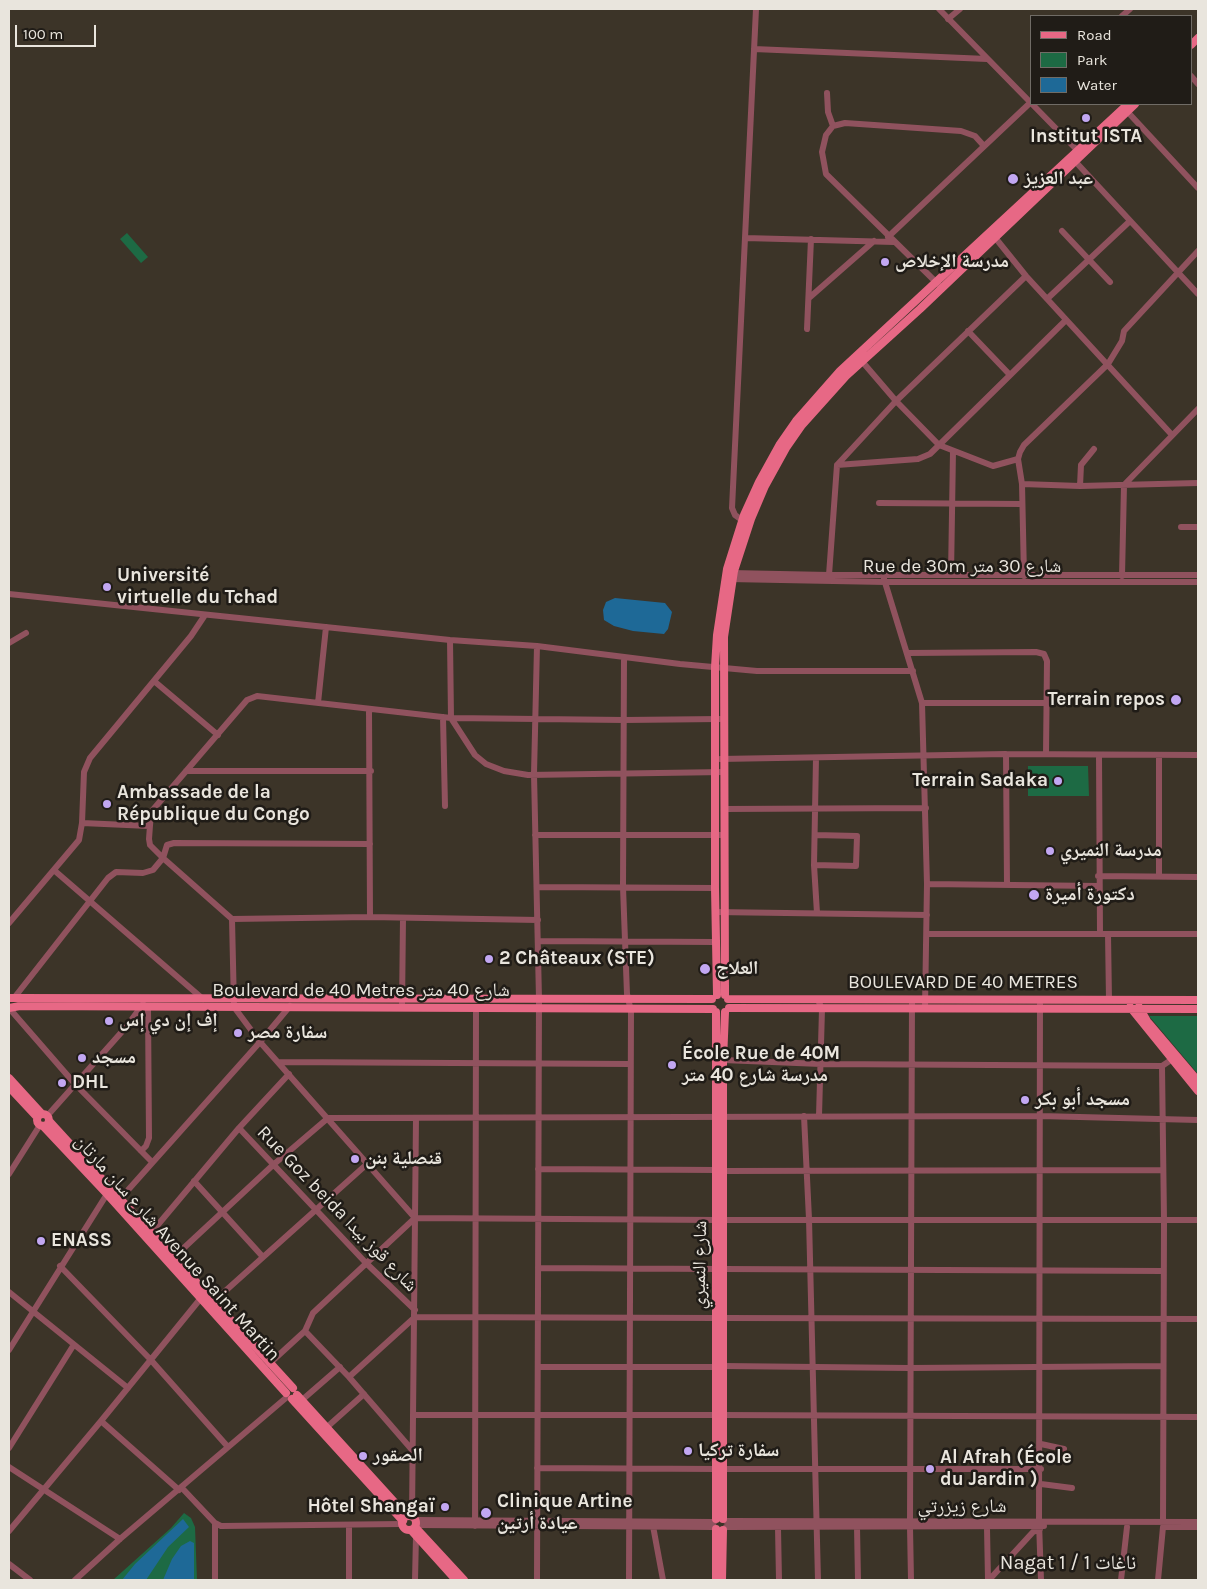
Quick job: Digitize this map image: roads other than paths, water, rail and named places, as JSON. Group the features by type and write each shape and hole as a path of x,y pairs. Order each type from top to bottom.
{"main road":[{"path":"721,997 724,913 720,835 719,667 724,636 729,576 745,523 786,448 821,402 859,358 939,286 1126,108"},
{"path":"720,772 724,809 715,888 715,942 721,997"},
{"name":"Boulevard de 40 Metres شارع 40 متر","path":"9,1008 20,1006 145,1004 402,1003 721,997"},
{"name":"BOULEVARD DE 40 METRES","path":"721,997 912,1004 1040,1000 1198,1000"},
{"name":"شارع النميري","path":"720,1116 727,1010 721,997"},
{"name":"شارع النميري","path":"720,1524 719,1318 721,1170 714,1010 721,997"},
{"name":"Boulevard de 40 Metres شارع 40 متر","path":"11,998 145,1004 202,999 233,1003"},
{"path":"1127,1000 1131,1009 1198,1091"},
{"path":"1135,1000 1147,1021 1198,1081"},
{"name":"Boulevard de 40 Metres شارع 40 متر","path":"402,1003 476,1008 727,1010"},
{"name":"BOULEVARD DE 40 METRES","path":"727,1010 822,1009 912,1004"},
{"name":"BOULEVARD DE 40 METRES","path":"925,1004 1040,1009 1198,1009"},
{"name":"شارع سان مارتان Avenue Saint Martin","path":"9,1078 107,1194 200,1298 326,1428 411,1524 456,1580"},
{"name":"شارع سان مارتان Avenue Saint Martin","path":"9,1087 120,1199 269,1364 293,1395 464,1580"},
{"path":"716,1580 720,1524"},
{"path":"720,1524 722,1580"}],"street":[{"path":"745,523 735,515 732,508 756,9"},
{"path":"939,9 1030,102"},
{"path":"948,20 960,9"},
{"path":"754,49 987,59"},
{"path":"827,93 828,112 833,126"},
{"path":"745,238 874,242 891,239 984,146 1030,104"},
{"path":"1033,105 1079,152"},
{"path":"1126,108 1198,188"},
{"path":"939,286 826,174 822,152 826,135 833,126 846,123 961,131 975,136 984,146"},
{"path":"1072,159 1198,294"},
{"path":"1047,299 1130,221"},
{"path":"1062,231 1110,282"},
{"path":"993,234 1026,276 1172,436"},
{"path":"807,329 811,239"},
{"path":"809,298 874,242"},
{"path":"1024,576 1022,484 1018,459 1024,445 1108,364 1122,341 1124,331 1198,251"},
{"path":"829,575 837,465 896,401 1026,276"},
{"path":"837,465 918,459 930,454 1066,320"},
{"path":"968,332 1010,376"},
{"path":"859,358 896,401 939,445 993,466 1018,459"},
{"path":"1122,576 1124,485 1198,409"},
{"path":"1080,486 1081,465 1094,448"},
{"path":"951,575 953,451"},
{"path":"1022,484 1080,486 1198,483"},
{"path":"879,503 1022,504"},
{"path":"1181,527 1198,528"},
{"name":"Rue de 30m شارع 30 متر","path":"729,576 829,575 884,579 951,575 1198,575"},
{"name":"Rue de 30m شارع 30 متر","path":"729,576 1198,582"},
{"path":"884,579 922,703 925,755 927,884 925,1004"},
{"path":"9,594 450,640 537,646 757,671 913,671"},
{"path":"9,923 79,840 82,823 84,772 90,758 196,630 205,615"},
{"path":"318,703 326,627"},
{"path":"9,643 26,632"},
{"path":"450,640 451,718 475,755 486,764 504,772 534,774 720,772"},
{"path":"537,646 534,774 539,999 537,1580"},
{"path":"907,653 1036,652 1044,654 1047,661 1046,754"},
{"path":"624,657 623,887 624,940 630,1008 629,1580"},
{"path":"154,681 218,735"},
{"path":"538,920 370,917 232,919 150,845 149,826 151,812 252,697 451,718 719,719"},
{"path":"922,703 1046,703"},
{"path":"369,709 371,771 370,917"},
{"path":"443,717 445,806"},
{"path":"1006,754 1007,885"},
{"path":"720,759 1006,754 1198,755"},
{"path":"1098,755 1100,934"},
{"path":"1159,755 1159,876"},
{"path":"816,758 814,865 818,913"},
{"path":"186,771 371,771"},
{"path":"724,809 926,808"},
{"path":"82,823 149,826"},
{"path":"535,835 720,835"},
{"path":"814,865 856,866 857,836 815,835"},
{"path":"11,998 112,874 143,873 153,870 163,858 167,845 174,843 370,844"},
{"path":"55,870 202,999"},
{"path":"1098,876 1198,877"},
{"path":"927,884 1098,886"},
{"path":"537,887 715,888"},
{"path":"715,912 927,915"},
{"path":"402,1003 403,918"},
{"path":"232,919 233,1003 260,1042 415,1218"},
{"path":"927,934 1198,934"},
{"path":"1108,934 1109,1000"},
{"path":"538,941 715,942"},
{"path":"818,1000 822,1009 820,1116"},
{"path":"1040,1000 1041,1580"},
{"path":"120,1199 260,1042 290,1003"},
{"path":"9,1174 43,1120 145,1004"},
{"path":"141,1151 146,1146 149,1138 145,1004"},
{"path":"911,1580 909,1368 912,1004"},
{"path":"9,1008 75,1084 152,1162"},
{"path":"475,1524 476,1008"},
{"path":"723,1060 821,1064 1162,1066 1172,1060"},
{"path":"278,1062 630,1064"},
{"path":"1158,1580 1163,1525 1164,1220 1162,1066"},
{"path":"151,1233 239,1128 289,1074"},
{"path":"804,1116 814,1366 818,1580"},
{"path":"173,1258 272,1164 328,1118 1040,1116 1198,1120"},
{"path":"349,1377 415,1313 416,1118"},
{"name":"Rue Goz beida شارع قوز بيدا","path":"239,1128 415,1313 411,1524 415,1580"},
{"path":"213,1302 367,1164"},
{"path":"538,1169 806,1171 1163,1170"},
{"path":"194,1181 263,1257"},
{"path":"9,1350 107,1194"},
{"path":"269,1364 305,1331 313,1313 415,1218 1198,1220"},
{"path":"60,1266 150,1359 228,1448"},
{"path":"538,1268 1163,1271"},
{"path":"9,1292 73,1346 128,1388"},
{"path":"9,1531 102,1422 200,1298"},
{"path":"415,1313 476,1317 538,1318 1164,1318 1198,1320"},
{"path":"305,1331 340,1367 413,1451"},
{"path":"9,1448 73,1346"},
{"path":"538,1367 814,1366 909,1368 1163,1366"},
{"path":"75,1580 120,1538 293,1395 340,1367"},
{"path":"326,1428 364,1394"},
{"path":"414,1415 1198,1417"},
{"path":"102,1422 180,1489 215,1523 222,1526 537,1523 720,1524"},
{"path":"1041,1444 1064,1449"},
{"path":"9,1467 120,1538"},
{"path":"537,1468 1041,1469"},
{"path":"1041,1484 1072,1488"},
{"name":"شارع زيزرتي","path":"720,1524 778,1528 818,1524 857,1527 910,1524 987,1528 1040,1525 1127,1527 1198,1522"},
{"path":"215,1523 215,1580"},
{"path":"629,1524 652,1526 720,1524"},
{"name":"شارع زيزرتي","path":"720,1524 1163,1525 1198,1527"},
{"path":"349,1525 349,1580"},
{"path":"988,1580 1040,1525"},
{"path":"652,1526 663,1580"},
{"path":"857,1527 858,1580"},
{"path":"1121,1580 1127,1527"},
{"path":"778,1528 779,1580"},
{"path":"987,1528 988,1580"},
{"path":"9,1564 30,1580"}],"water":[{"path":"615,598 665,603 672,612 668,629 664,634 633,631 614,626 604,620 603,610 606,602"},
{"path":"183,1519 189,1527 168,1547 146,1580 122,1580 135,1564"},
{"path":"190,1541 194,1543 194,1580 163,1580 172,1559 181,1546"}],"place":[{"name":"Institut ISTA","path":"1086,118"},
{"name":"عبد العزيز","path":"1013,179"},
{"name":"مدرسة الإخلاص","path":"885,262"},
{"name":"Université virtuelle du Tchad","path":"107,587"},
{"name":"Terrain repos","path":"1176,700"},
{"name":"Terrain Sadaka","path":"1058,781"},
{"name":"Ambassade de la République du Congo","path":"107,804"},
{"name":"مدرسة النميري","path":"1050,851"},
{"name":"دكتورة أميرة","path":"1034,895"},
{"name":"2 Châteaux (STE)","path":"489,959"},
{"name":"العلاج","path":"705,969"},
{"name":"إف إن دي إس","path":"109,1021"},
{"name":"سفارة مصر","path":"238,1033"},
{"name":"مسجد","path":"82,1058"},
{"name":"École Rue de 40M مدرسة شارع 40 متر","path":"672,1065"},
{"name":"DHL","path":"62,1083"},
{"name":"مسجد أبو بكر","path":"1025,1100"},
{"name":"قنصلية بنن","path":"355,1159"},
{"name":"ENASS","path":"41,1241"},
{"name":"سفارة تركيا","path":"688,1451"},
{"name":"الصقور","path":"363,1456"},
{"name":"Al Afrah (École du Jardin )","path":"930,1469"},
{"name":"Hôtel Shangaï","path":"445,1507"},
{"name":"Clinique Artine عيادة أرتين","path":"486,1513"}],"district":[{"name":"Nagat 1 / ناغات 1","path":"1068,1563"}]}
